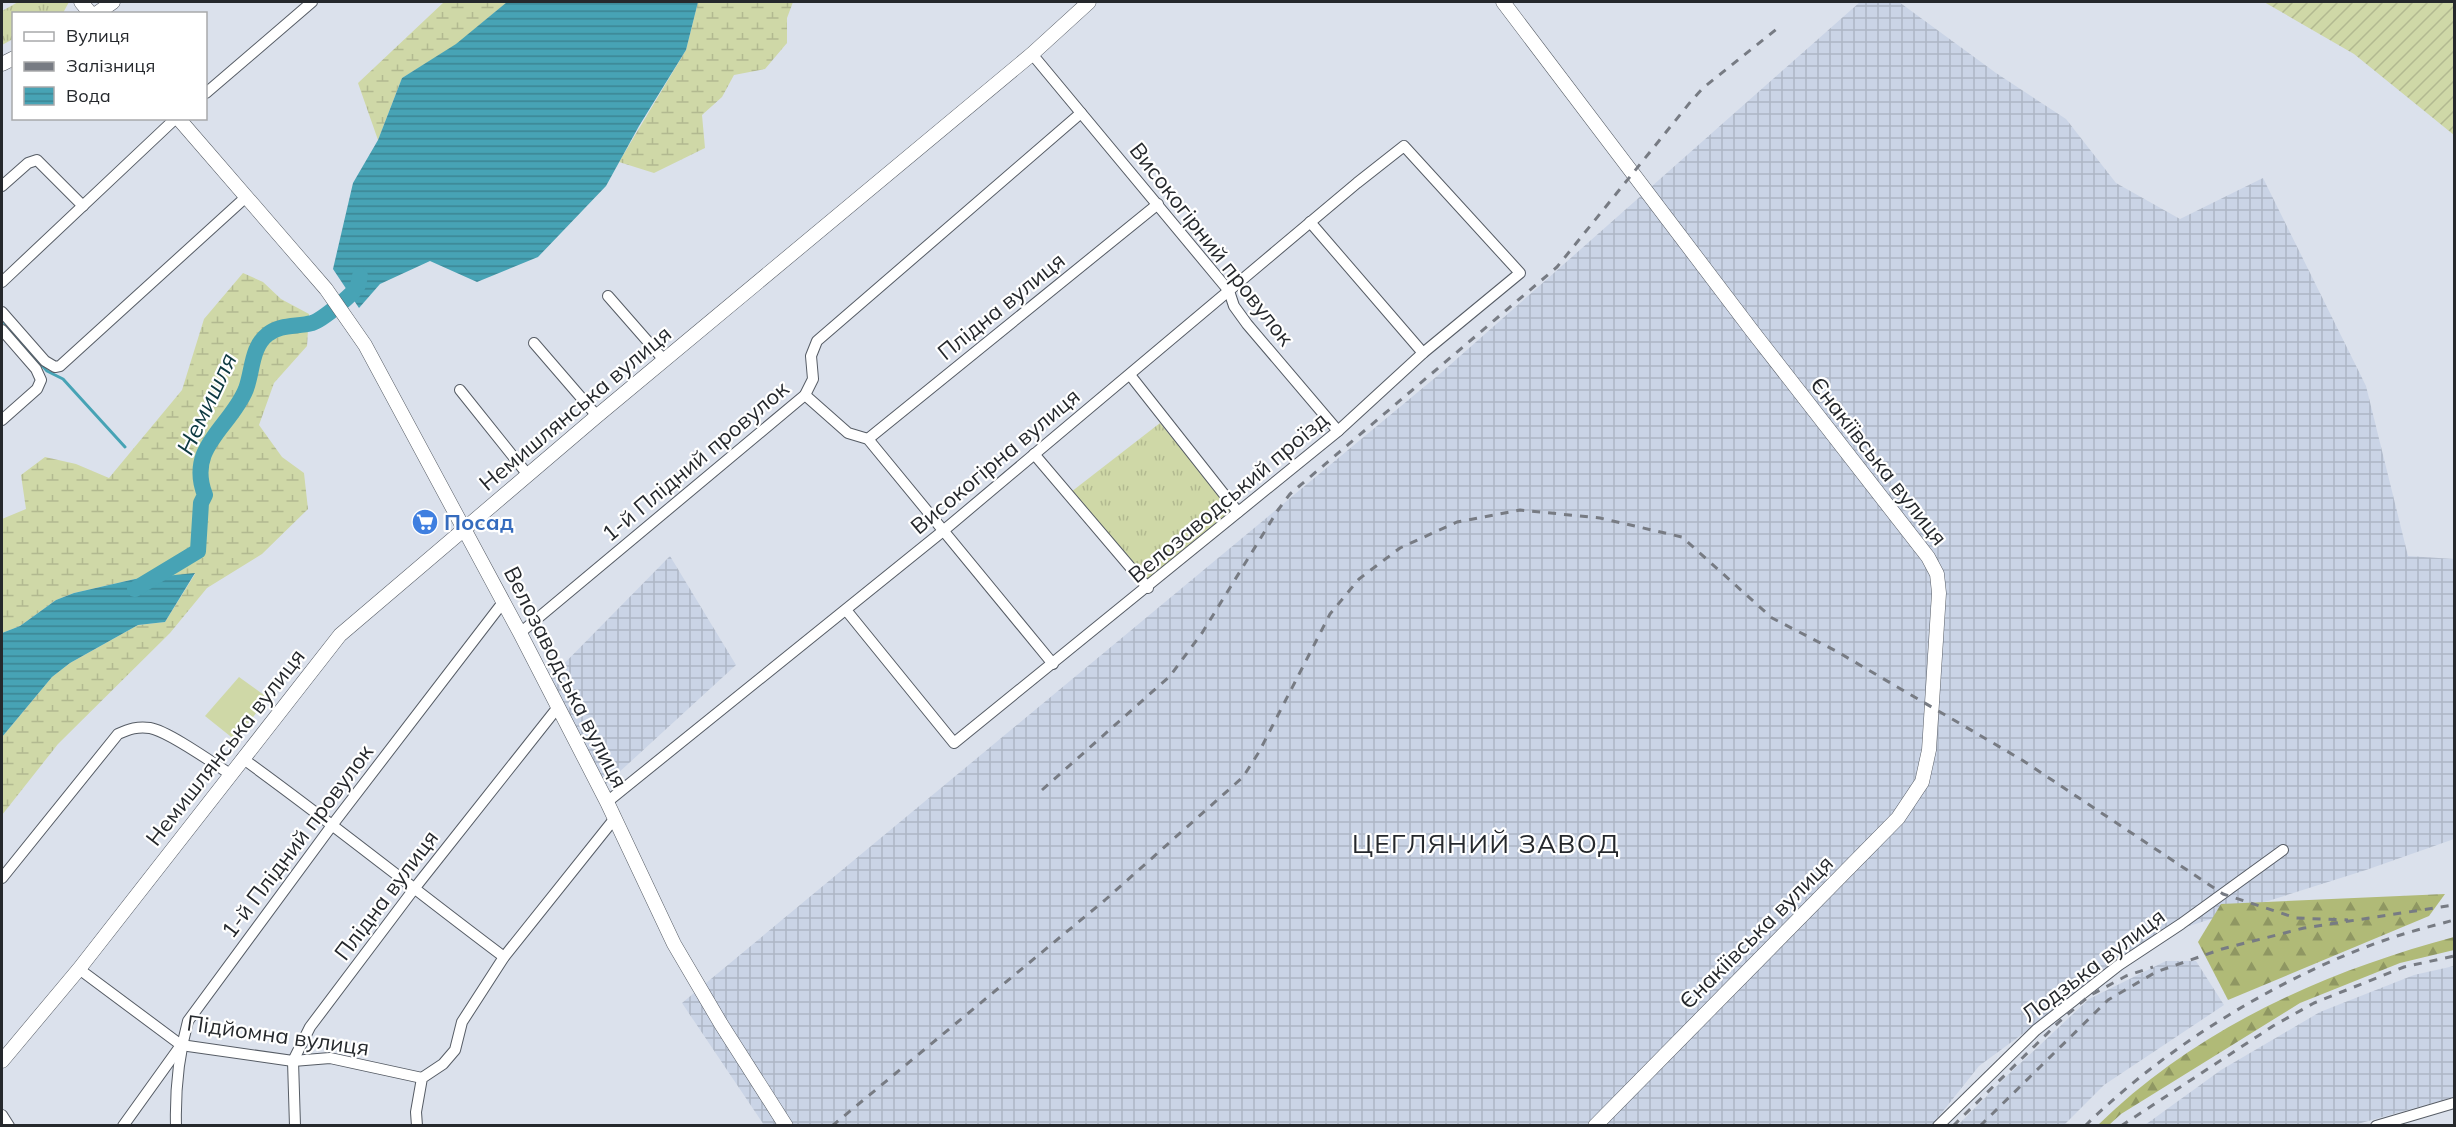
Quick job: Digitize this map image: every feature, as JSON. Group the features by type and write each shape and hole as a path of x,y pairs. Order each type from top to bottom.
{"street":[{"path":"99,12 113,2"},
{"path":"207,92 312,2"},
{"name":"Немишлянська вулиця","path":"2,1061 79,969 340,635 597,416 1032,54 1089,2"},
{"name":"Єнакіївська вулиця","path":"1503,2 1753,332 1928,557 1937,574 1939,593 1929,750 1922,782 1898,818 1595,1125"},
{"name":"Високогірний провулок","path":"1032,54 1229,291 1234,306 1247,324 1338,431"},
{"name":"1-й Плідний провулок","path":"520,633 806,395 813,379 811,356 817,341 1081,113"},
{"path":"2,282 175,120"},
{"name":"Велозаводська вулиця","path":"179,120 326,289 353,327 504,601 615,818 674,944 721,1024 786,1125"},
{"name":"Високогірна вулиця","path":"607,802 943,531 1310,222 1404,146 1520,273"},
{"path":"2,186 28,162 37,160 83,206"},
{"path":"2,420 37,389 47,372 66,363 246,198"},
{"name":"Плідна вулиця","path":"868,439 1158,204"},
{"path":"1310,222 1423,353"},
{"name":"Велозаводський проїзд","path":"846,609 954,743 1148,588 1338,431 1423,353 1520,273"},
{"path":"608,296 664,360"},
{"path":"2,312 47,372"},
{"path":"2,330 47,372"},
{"path":"534,343 597,416"},
{"path":"1130,375 1238,512"},
{"path":"460,390 528,474"},
{"path":"806,395 848,433 868,439 1053,664"},
{"path":"1034,454 1148,588"},
{"name":"1-й Плідний провулок","path":"176,1125 175,1083 181,1045 188,1021 333,824 504,601"},
{"name":"Плідна вулиця","path":"295,1125 293,1061 310,1027 414,889 558,707"},
{"path":"2,878 118,734 124,731 131,728 152,728 205,757 230,774"},
{"path":"242,758 333,824 504,957"},
{"path":"417,1125 416,1112 422,1078 443,1064 455,1050 462,1022 504,957 615,818"},
{"name":"Лодзька вулиця","path":"1938,1125 1978,1084 2044,1023 2119,965 2181,924 2283,850"},
{"name":"Підйомна вулиця","path":"79,969 181,1045 293,1061 330,1058 422,1078"},
{"path":"123,1125 181,1045"},
{"path":"2376,1125 2454,1103"},
{"path":"2,1115 9,1125"}],"shaded area":[{"path":"1860,2 1899,2 1996,73 2066,119 2116,183 2180,219 2263,178 2366,386 2408,556 2454,559 2454,839 2366,870 2154,937 1979,1066 1932,1125 764,1125 682,1003 1442,372"},
{"path":"670,556 736,665 604,786 548,680"},
{"path":"2166,961 2196,961 2224,1005 2104,1085 2064,1125 1958,1125 2089,999"},
{"path":"2454,966 2454,1097 2354,1125 2145,1125 2221,1070 2320,1012 2414,975"}],"green space":[{"path":"18,2 69,2 64,12 12,12 12,40 2,45 2,11"},
{"path":"444,2 507,2 456,45 402,78 378,140 358,83"},
{"path":"698,2 793,2 787,18 787,43 765,69 734,75 722,97 702,115 705,148 654,173 619,162 686,50"},
{"path":"2264,2 2454,2 2454,135 2354,54"},
{"path":"243,273 263,282 281,299 309,314 307,346 274,383 259,425 282,457 304,473 308,509 262,554 207,588 170,633 58,744 2,815 2,737 52,677 70,663 138,625 165,622 195,574 135,579 74,593 56,600 20,626 2,633 2,519 26,509 21,475 45,457 76,464 109,478 182,390 204,319"},
{"path":"1160,423 1230,508 1230,514 1151,580 1145,579 1071,492"},
{"path":"239,677 268,698 235,740 205,716"},
{"path":"2445,894 2429,916 2228,1000 2198,942 2221,904"},
{"path":"2454,937 2454,950 2400,963 2300,1003 2121,1114 2109,1125 2098,1125 2136,1091 2177,1060 2264,1008 2357,968"}],"water":[{"path":"507,2 698,2 686,50 639,126 606,186 538,257 477,282 430,261 380,284 359,308 333,269 353,183 378,140 402,78 456,44"},
{"path":"195,573 165,622 138,625 70,663 52,677 2,737 2,633 20,626 56,600 74,593 135,579"}],"waterway":[{"name":"Немишля","path":"135,589 198,551 201,503 205,495 201,464 213,438 231,415 246,389 255,352 262,339 278,329 312,323 323,317 355,289 360,276"},
{"path":"2,320 47,371 63,379 125,447"}],"railway":[{"path":"1042,790 1170,676 1202,633 1290,494 1557,267 1703,88 1778,28"},
{"path":"832,1126 1105,900 1243,777 1259,752 1330,614 1359,579 1400,548 1457,522 1520,510 1600,518 1682,537 1772,618 1836,651 2022,760 2223,894 2296,918 2348,920"},
{"path":"1980,1126 2108,1000 2156,972 2222,949 2304,928 2454,905"},
{"path":"2085,1126 2153,1067 2191,1039 2272,990 2355,951 2454,920"},
{"path":"2121,1126 2273,1026 2314,1003 2404,967 2454,956"},
{"path":"1953,1126 2060,1021 2089,996 2126,976 2153,967"}],"place":[{"name":"Посад","path":"425,522"}],"district":[{"name":"ЦЕГЛЯНИЙ ЗАВОД","path":"1486,844"}]}
